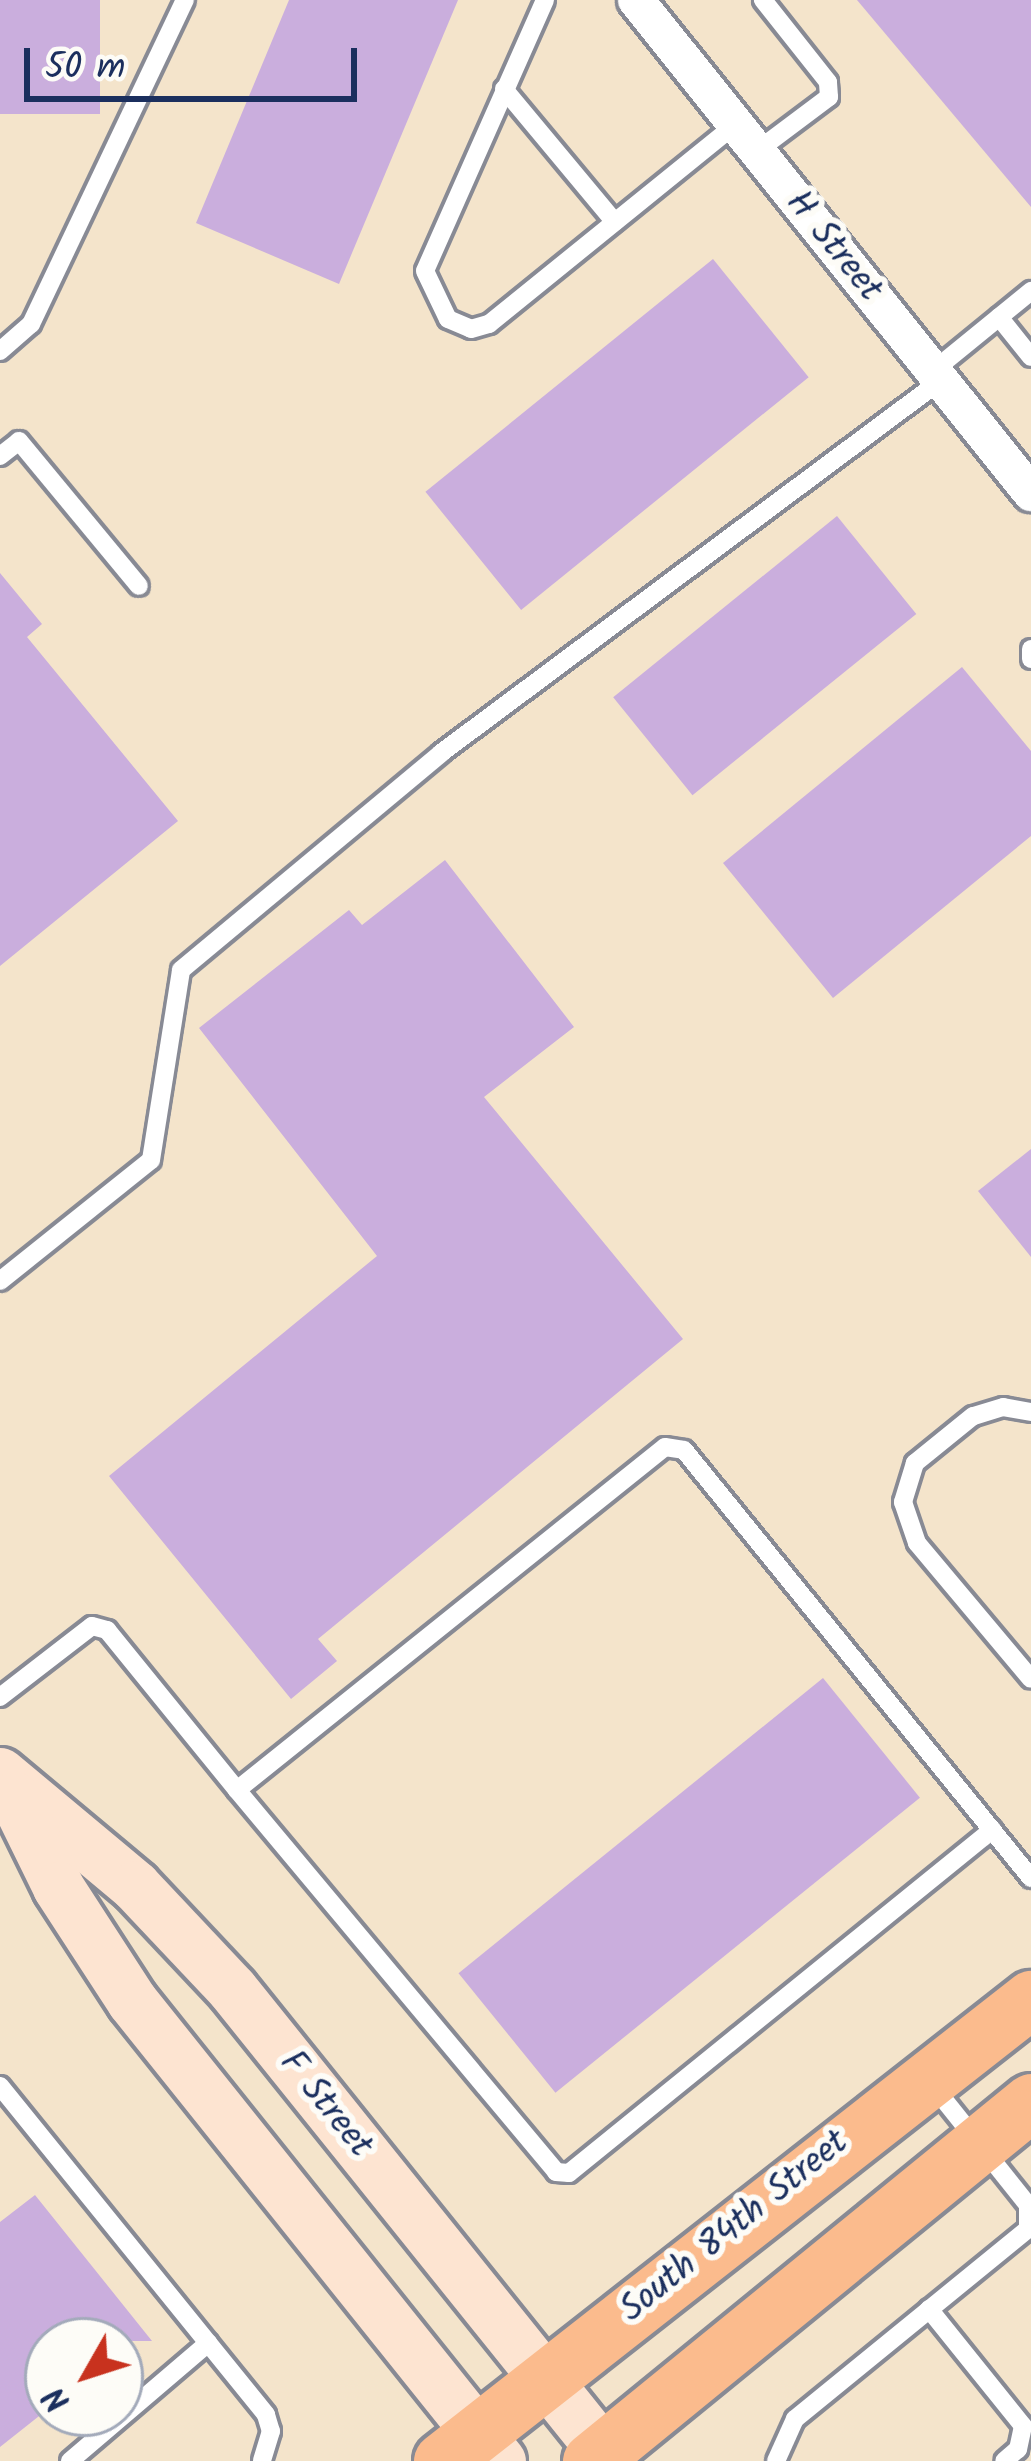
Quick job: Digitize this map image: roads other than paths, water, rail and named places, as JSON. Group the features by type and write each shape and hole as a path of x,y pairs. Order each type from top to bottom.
{"main road":[{"name":"South 84th Street","path":"473,2452 546,2379 1031,1999"},
{"path":"602,2458 1031,2102"}],"street":[{"name":"H Street","path":"636,0 1031,493"},
{"name":"F Street","path":"3,1777 135,1886 232,1990 546,2379 602,2458"},
{"name":"F Street","path":"3,1777 58,1887 132,2001 473,2452"}],"lane":[{"path":"0,351 31,324 185,0"},
{"path":"545,0 425,272 448,319 471,328 488,324 615,222 747,138 829,97 828,82 763,0"},
{"path":"503,89 615,222"},
{"path":"0,1281 151,1160 181,970 440,753 937,376 1031,291"},
{"path":"999,317 1031,357"},
{"path":"0,456 19,441 139,586"},
{"path":"1031,649 1031,659"},
{"path":"1031,1412 1003,1407 973,1416 915,1463 903,1502 917,1543 1031,1679"},
{"path":"237,1790 665,1448 684,1450 1031,1878"},
{"path":"0,1697 92,1626 107,1630 556,2172 569,2173 992,1830"},
{"path":"776,2461 795,2419 1028,2229 1028,2205 926,2078"},
{"path":"0,2086 266,2415 271,2432 262,2461"},
{"path":"929,2309 1023,2426 1018,2450 1004,2461"},
{"path":"70,2461 208,2343"}]}
